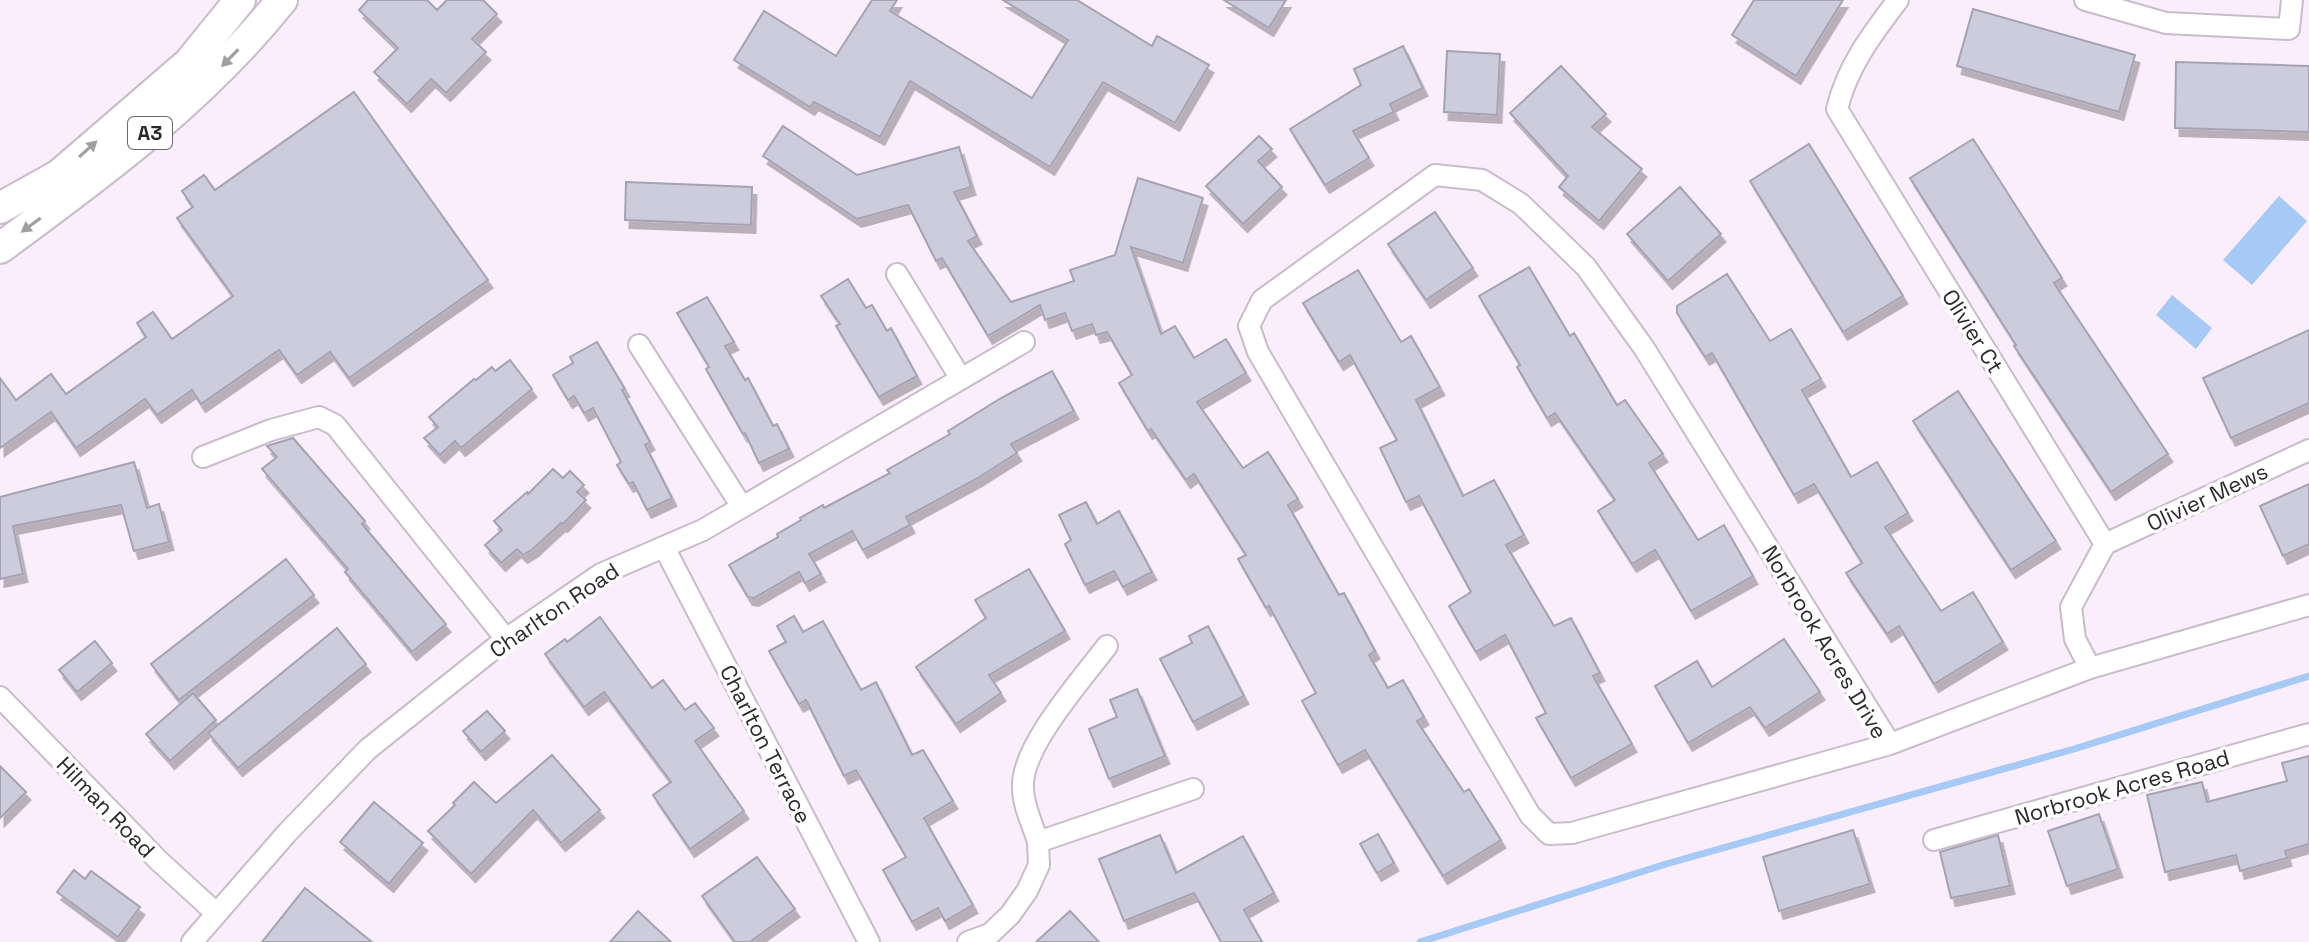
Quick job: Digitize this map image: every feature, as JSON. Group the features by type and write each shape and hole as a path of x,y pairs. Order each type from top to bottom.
{"main road":[{"name":"A3","path":"0,208 59,175 189,63 240,0"},
{"name":"A3","path":"0,248 159,126 229,60 282,0"}],"street":[{"name":"Olivier Ct","path":"1898,0 1853,63 1837,109 2105,544"},
{"path":"2085,0 2166,23 2299,30 2292,0"},
{"name":"Norbrook Acres Drive","path":"1435,175 1482,180 1521,204 1586,267 1644,348 1890,744 1572,833 1549,834 1530,815 1258,352 1249,326 1262,300 1435,175"},
{"path":"897,274 961,379"},
{"name":"Charlton Road","path":"192,942 287,833 368,749 506,639 601,574 703,530 1024,342"},
{"path":"639,345 742,507"},
{"path":"203,457 271,430 319,417 335,425 506,639"},
{"name":"Olivier Mews","path":"2105,544 2309,450"},
{"path":"2090,668 2075,639 2071,607 2105,544"},
{"name":"Charlton Terrace","path":"664,547 869,942"},
{"path":"1890,744 2090,668 2309,605"},
{"path":"968,942 990,934 1010,915 1027,891 1039,865 1038,842 1022,788 1026,765 1042,734 1107,646"},
{"name":"Hilman Road","path":"0,697 159,861 216,913"},
{"name":"Norbrook Acres Road","path":"1934,840 2309,734"},
{"path":"1038,842 1193,789"}],"water":[{"path":"2279,196 2307,221 2252,285 2223,260"},
{"path":"2172,295 2212,328 2196,349 2156,315"}],"building":[{"path":"368,0 427,0 437,10 447,0 483,0 497,14 472,39 486,52 446,93 431,79 407,104 374,72 398,48 359,10"},
{"path":"872,0 897,0 890,11 1032,98 1068,40 1003,0 1077,0 1152,46 1157,36 1209,65 1175,123 1103,82 1050,167 910,81 880,137 814,102 810,107 734,60 764,11 836,56"},
{"path":"1224,0 1286,0 1269,28"},
{"path":"1754,0 1843,0 1796,76 1732,35"},
{"path":"1973,9 2135,55 2119,112 1957,66"},
{"path":"1403,46 1423,88 1390,104 1394,112 1353,131 1369,158 1325,185 1290,129 1361,85 1354,69"},
{"path":"1447,51 1500,54 1497,115 1444,112"},
{"path":"2176,62 2309,66 2309,132 2175,128"},
{"path":"1561,66 1606,114 1592,127 1642,169 1599,221 1559,187 1568,176 1510,113"},
{"path":"354,92 488,280 349,378 330,352 297,375 279,350 201,404 192,390 157,415 145,399 76,448 51,412 0,448 0,378 16,400 51,374 66,394 146,337 137,323 153,312 172,339 233,296 177,218 193,207 182,191 204,175 215,190"},
{"path":"783,126 857,175 959,147 971,187 954,192 977,236 968,241 1011,302 1074,281 1070,270 1115,255 1138,178 1203,198 1183,263 1131,247 1161,334 1175,326 1194,358 1226,339 1246,373 1197,402 1243,468 1268,452 1298,499 1288,505 1339,595 1344,593 1375,651 1369,655 1388,688 1403,680 1424,717 1417,721 1464,792 1469,789 1501,840 1443,876 1365,750 1338,765 1302,701 1316,693 1269,606 1266,608 1238,559 1246,555 1194,474 1186,480 1151,429 1148,431 1119,383 1132,375 1107,332 1096,335 1092,324 1072,331 1065,313 1045,320 1040,305 988,336 942,258 936,261 908,205 857,219 763,156"},
{"path":"1259,136 1272,149 1258,161 1282,187 1243,224 1206,186"},
{"path":"1973,139 2062,278 2054,283 2168,454 2111,492 2014,346 1910,178"},
{"path":"1809,144 1903,296 1843,332 1750,181"},
{"path":"626,182 752,187 751,225 625,220"},
{"path":"1680,187 1721,234 1668,281 1627,234"},
{"path":"1435,212 1473,268 1426,300 1388,244"},
{"path":"1529,267 1570,336 1574,333 1617,405 1625,400 1663,454 1649,463 1698,540 1724,525 1753,576 1691,611 1655,550 1632,564 1598,511 1615,500 1555,413 1547,418 1479,296"},
{"path":"1358,270 1401,342 1411,336 1440,387 1416,400 1463,496 1494,480 1524,535 1506,545 1554,626 1571,618 1600,673 1593,676 1632,744 1571,778 1536,718 1546,713 1505,635 1476,652 1449,606 1471,592 1419,496 1406,502 1380,448 1397,440 1350,355 1339,362 1303,303"},
{"path":"1727,274 1770,341 1791,329 1821,379 1802,390 1851,477 1877,462 1908,513 1885,527 1941,611 1973,592 2003,642 1934,684 1899,626 1887,634 1846,573 1862,563 1814,484 1794,495 1712,353 1705,357 1677,313 1677,306"},
{"path":"848,279 866,308 872,305 887,331 891,328 917,376 879,397 836,326 840,324 821,296"},
{"path":"707,297 734,342 725,346 745,380 748,378 773,426 777,424 789,449 759,463 677,313"},
{"path":"2309,330 2309,403 2231,438 2203,378"},
{"path":"597,342 625,389 622,390 650,442 645,445 672,498 647,510 633,482 629,484 617,465 621,462 593,408 584,413 574,396 568,400 553,375 573,363 570,357"},
{"path":"510,360 532,389 461,448 455,441 440,455 424,438 438,427 429,417 474,379 492,367 495,371"},
{"path":"1052,371 1074,411 1011,444 1017,453 906,517 910,525 863,550 852,531 809,554 821,574 805,583 799,572 754,598 748,597 729,565 778,537 777,534 800,518 890,473 887,470 950,434 948,431"},
{"path":"1958,391 2056,541 2011,570 1913,421"},
{"path":"293,438 365,521 362,524 446,624 412,652 345,572 348,569 262,469 277,457 267,446"},
{"path":"134,462 147,508 159,504 169,542 134,551 121,505 13,526 23,574 0,579 0,497"},
{"path":"553,469 563,478 570,471 584,485 577,492 586,500 533,549 523,555 517,549 501,563 485,545 502,530 494,521"},
{"path":"2309,484 2309,544 2283,556 2260,506"},
{"path":"1086,502 1097,524 1119,511 1152,572 1123,587 1114,571 1085,585 1065,544 1071,540 1059,515"},
{"path":"286,559 314,595 179,700 151,664"},
{"path":"1029,569 1065,631 989,675 1001,693 956,724 916,667 986,618 975,600"},
{"path":"794,616 803,632 823,621 861,690 876,682 912,755 923,750 953,801 924,818 973,905 945,921 938,908 912,922 883,870 906,857 856,770 844,776 806,700 799,704 769,651 786,642 777,626"},
{"path":"600,617 652,688 663,680 685,710 695,703 714,728 695,741 744,811 690,849 653,795 671,782 604,692 584,707 545,654"},
{"path":"1208,626 1244,696 1193,722 1160,659 1192,643 1189,636"},
{"path":"337,628 366,664 238,768 208,733"},
{"path":"1784,639 1820,692 1765,728 1750,707 1688,743 1655,686 1697,661 1712,687"},
{"path":"95,641 112,663 77,692 59,670"},
{"path":"1137,689 1165,756 1109,779 1089,729 1117,717 1110,700"},
{"path":"193,693 216,720 170,761 146,734"},
{"path":"487,711 505,731 481,752 463,731"},
{"path":"552,755 600,810 561,843 533,810 471,874 428,831 474,782 496,803"},
{"path":"2309,756 2309,844 2285,851 2287,858 2240,871 2236,855 2165,872 2147,795 2202,782 2207,802 2287,781 2282,763"},
{"path":"0,766 26,792 0,818"},
{"path":"374,802 423,843 389,884 340,842"},
{"path":"2099,814 2118,869 2067,886 2048,831"},
{"path":"1853,830 1870,884 1779,911 1763,857"},
{"path":"1378,834 1394,863 1377,873 1360,844"},
{"path":"1160,835 1176,873 1243,836 1274,893 1244,910 1262,942 1221,942 1194,893 1124,921 1099,859"},
{"path":"1998,835 2010,886 1951,898 1940,852"},
{"path":"757,857 795,909 750,942 735,942 702,896"},
{"path":"74,870 85,879 91,871 140,907 118,937 57,892"},
{"path":"305,888 372,942 262,942"},
{"path":"638,911 671,942 610,942"},
{"path":"1070,911 1099,942 1036,942"}],"waterway":[{"path":"1420,942 1666,864 2074,749 2309,676"}]}
